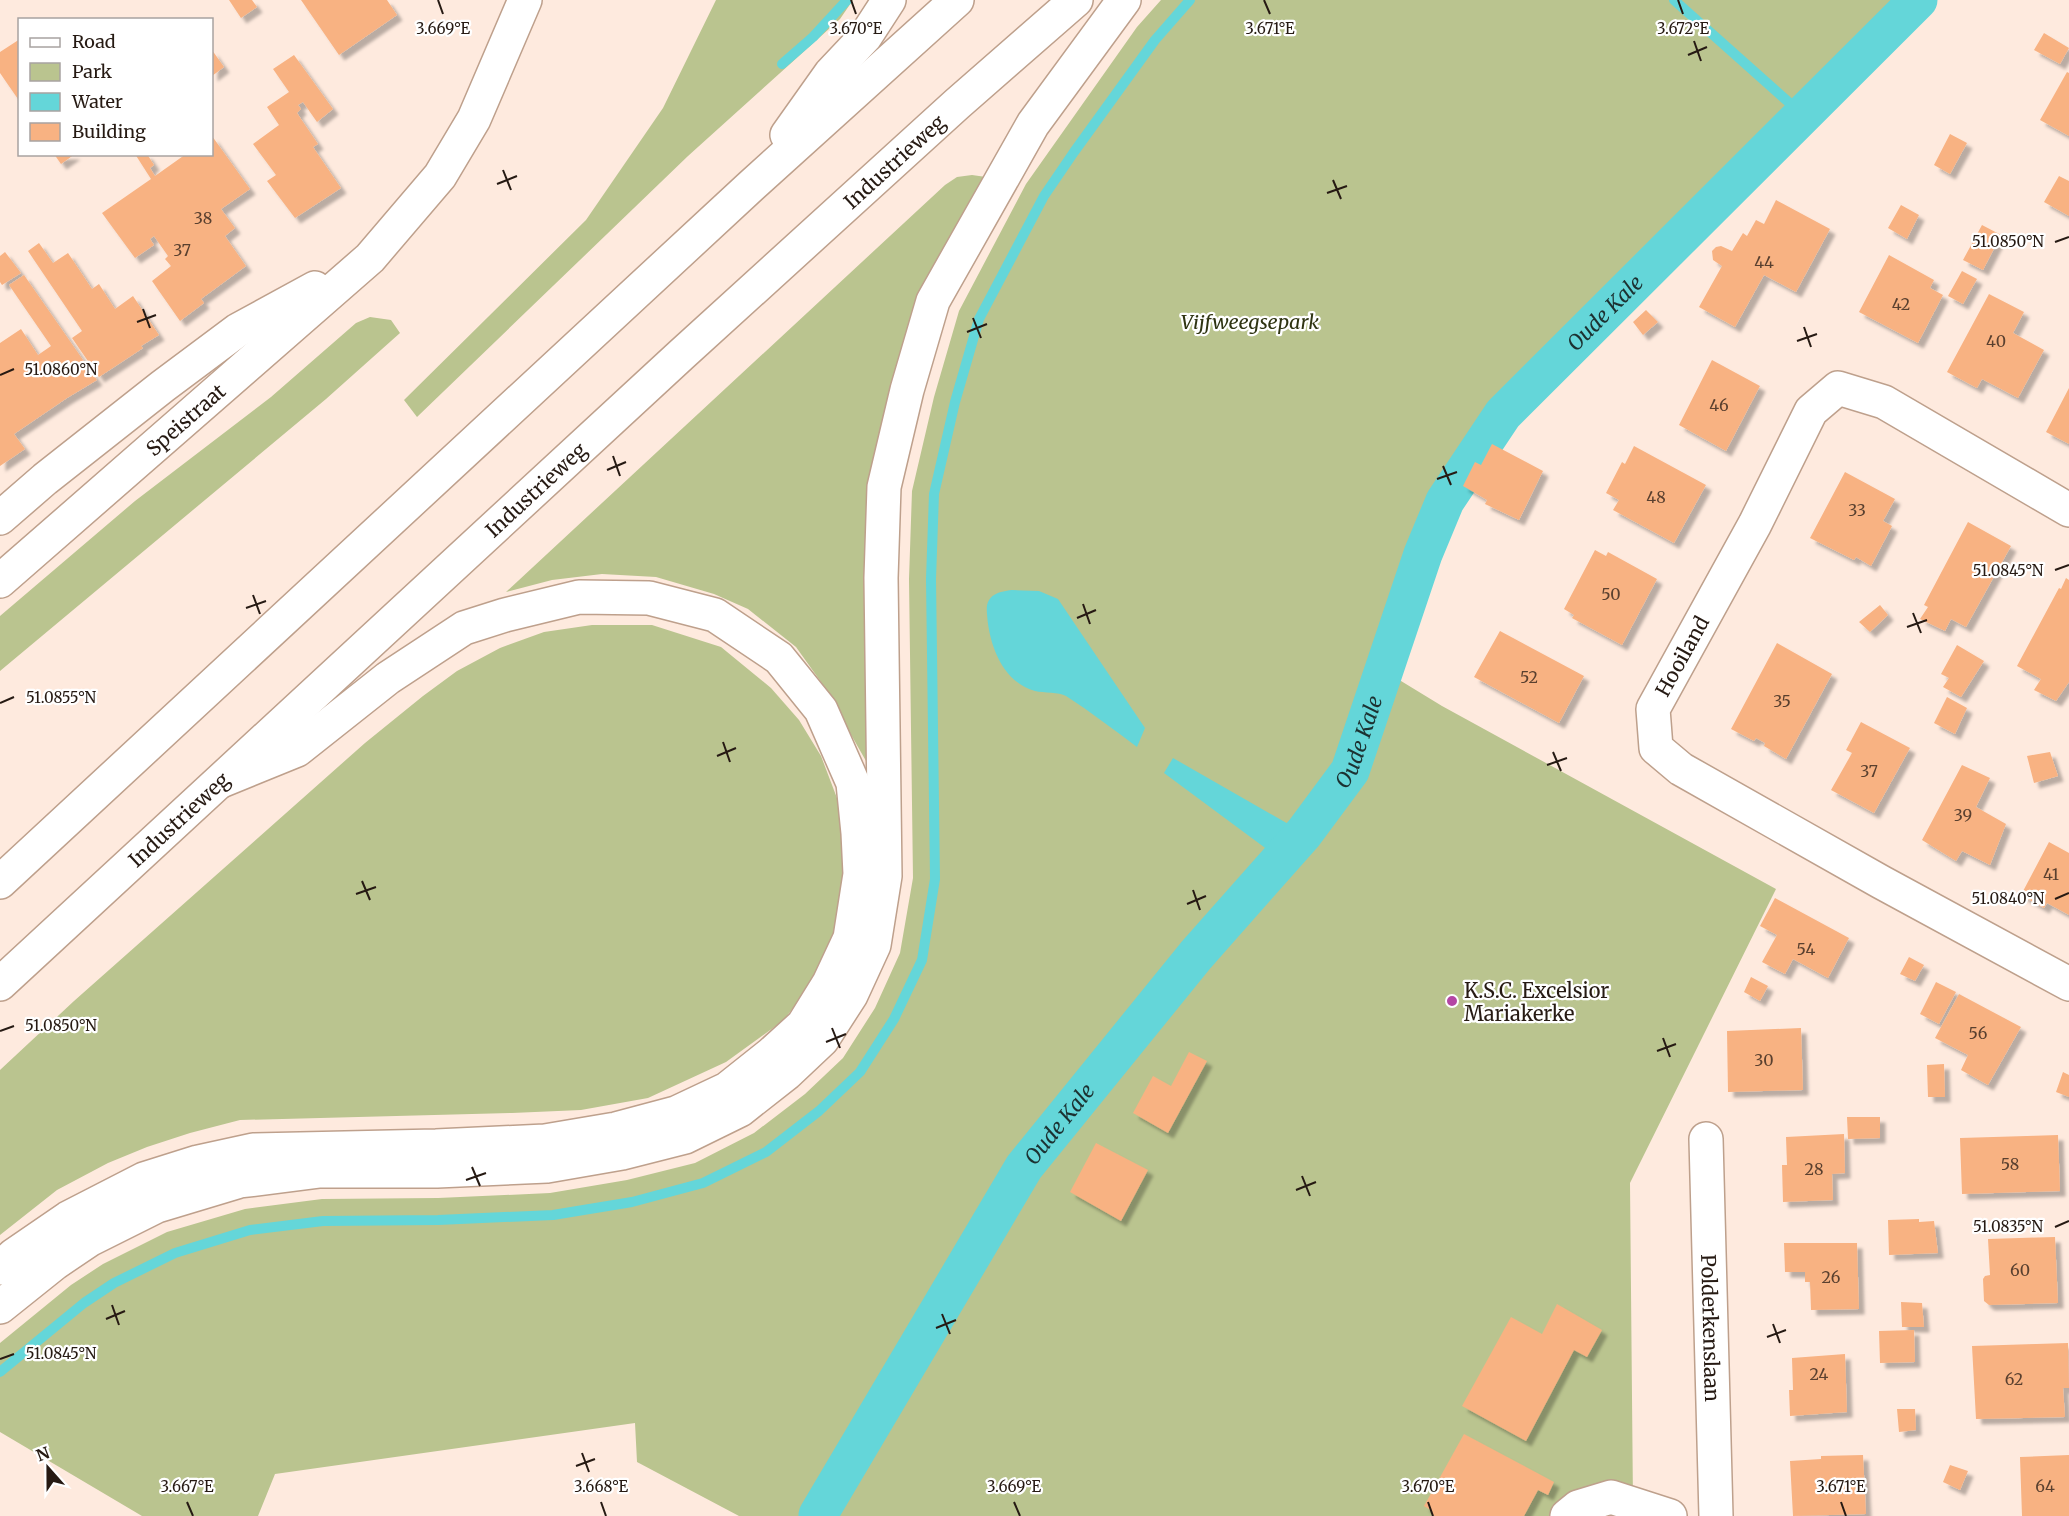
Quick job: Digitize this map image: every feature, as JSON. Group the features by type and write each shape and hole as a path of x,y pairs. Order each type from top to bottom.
{"main road":[{"name":"Speistraat","path":"0,581 370,258 440,176 474,119 525,0"},
{"path":"751,186 831,73 865,37 889,0"},
{"path":"0,882 751,186 957,0"},
{"name":"Industrieweg","path":"0,984 681,355 957,104 1076,0"},
{"path":"0,1307 55,1263 89,1240 157,1206 240,1181 320,1172 547,1166 622,1153 685,1137 740,1110 787,1073 822,1040 851,994 874,945 885,876 881,590 884,487 907,390 933,301 1033,124 1124,0"},
{"name":"Speistraat","path":"0,518 154,393 238,330 370,258"},
{"name":"Hooiland","path":"2069,510 1884,402 1838,388 1811,411 1755,524 1653,709 1656,748 1681,769 2069,984"},
{"path":"0,1268 14,1255 68,1218 144,1179 198,1162 253,1150 545,1141 616,1129 676,1113 727,1089 771,1054 802,1025 829,983 850,938 860,874 853,783 821,710 779,658 715,615 649,598 579,597 505,615 464,628 388,678 297,750 221,781"},
{"name":"Polderkenslaan","path":"1706,1139 1716,1516"},
{"path":"1567,1516 1578,1507 1611,1497 1670,1516"}],"green space":[{"path":"716,0 853,0 840,19 688,156 417,417 404,400 586,220 663,108"},
{"name":"Vijfweegsepark","path":"1161,0 1918,0 1503,414 1445,501 1423,554 1383,670 1442,706 1776,889 1630,1183 1633,1504 1626,1516 739,1516 637,1462 635,1423 275,1474 258,1516 142,1516 0,1432 0,1343 71,1285 103,1264 167,1232 245,1209 322,1199 438,1198 550,1193 627,1180 695,1163 754,1133 805,1094 843,1058 875,1008 900,953 913,878 909,579 912,491 934,397 959,311 1026,184 1137,27"},
{"path":"972,175 986,177 907,344 870,768 821,682 796,647 748,609 714,594 656,577 602,574 552,580 506,592 945,185 957,177"},
{"path":"370,317 391,320 400,333 326,399 0,671 0,616 135,501 271,397 356,323"},
{"path":"592,625 652,625 721,647 771,688 799,720 821,756 840,806 846,853 842,912 820,972 784,1020 726,1062 648,1098 581,1110 240,1120 190,1133 108,1163 57,1190 0,1235 0,1070 74,1001 365,743 423,696 457,671 500,648 544,632"}],"water":[{"path":"1012,590 1039,591 1058,599 1145,728 1137,747 1066,696 1035,691 1024,686 1006,671 994,649 988,626 987,608 993,596"},
{"path":"1173,758 1304,833 1280,859 1164,773"}],"building":[{"path":"229,0 252,0 257,7 241,18"},
{"path":"301,0 387,0 397,15 339,55"},
{"path":"2044,33 2069,48 2060,64 2034,50"},
{"path":"18,40 18,99 0,73 0,52"},
{"path":"213,51 224,67 213,75"},
{"path":"294,55 333,109 317,122 303,102 298,105 301,109 297,113 318,144 313,147 341,188 295,218 267,181 276,175 253,144 279,125 267,107 289,92 273,69"},
{"path":"2067,72 2069,73 2069,136 2040,120"},
{"path":"1950,134 1967,143 1950,174 1934,165"},
{"path":"213,137 250,189 221,209 235,228 225,236 246,266 201,299 204,303 180,321 152,281 171,266 165,259 168,256 154,236 150,239 154,245 135,258 102,213 151,179 136,156 148,156 154,165 150,168 155,176 183,156 213,156"},
{"path":"55,156 72,156 61,164"},
{"path":"2059,176 2069,181 2069,216 2044,202"},
{"path":"1776,200 1830,229 1796,292 1764,275 1735,327 1699,307 1722,266 1713,260 1712,251 1721,246 1732,251 1743,233 1747,236 1756,220 1764,224"},
{"path":"1901,205 1919,215 1907,239 1888,228"},
{"path":"1982,225 2001,235 1983,270 1963,260"},
{"path":"39,243 53,263 68,253 92,289 99,284 115,309 133,296 159,335 99,377 72,338 82,331 28,251"},
{"path":"5,252 21,273 2,285 0,256"},
{"path":"1889,255 1934,280 1930,288 1943,295 1918,343 1859,312"},
{"path":"1962,271 1977,279 1963,304 1948,296"},
{"path":"24,275 97,380 14,434 25,449 0,466 0,343 21,329 38,355 51,346 9,285"},
{"path":"1989,294 2024,312 2013,333 2044,350 2018,398 1982,379 1977,388 1947,372"},
{"path":"1646,310 1658,322 1643,335 1633,322"},
{"path":"1712,360 1760,386 1726,451 1679,425"},
{"path":"2069,388 2069,444 2046,432"},
{"path":"1492,444 1543,471 1519,520 1485,504 1487,500 1463,486 1475,462 1481,465"},
{"path":"1634,446 1706,485 1674,543 1613,510 1619,500 1606,493 1622,462 1625,464"},
{"path":"1845,472 1895,499 1883,521 1892,526 1871,566 1856,557 1854,560 1810,538"},
{"path":"1968,522 2011,546 1966,627 1951,619 1945,631 1920,619 1928,607 1924,605"},
{"path":"1595,550 1606,556 1608,552 1657,579 1622,645 1572,618 1574,615 1564,609"},
{"path":"2066,578 2069,580 2069,682 2056,701 2034,690 2041,679 2017,666"},
{"path":"1880,605 1888,615 1870,632 1859,622"},
{"path":"1500,631 1584,676 1559,723 1474,677"},
{"path":"1777,643 1832,674 1786,759 1764,746 1765,743 1756,738 1754,741 1731,729"},
{"path":"1957,645 1984,661 1961,697 1943,687 1949,678 1941,674"},
{"path":"1947,697 1967,708 1955,734 1934,723"},
{"path":"1861,722 1910,748 1874,813 1831,790 1852,753 1846,750"},
{"path":"2050,752 2058,776 2034,783 2027,756"},
{"path":"1962,765 1990,778 1976,807 2006,824 1990,865 1962,851 1956,861 1922,840"},
{"path":"2049,842 2069,853 2069,915 2047,903 2044,908 2021,895"},
{"path":"1775,898 1849,938 1828,978 1793,959 1785,974 1762,962 1777,935 1760,926"},
{"path":"1909,957 1924,965 1915,981 1900,974"},
{"path":"1751,977 1768,986 1760,1001 1744,992"},
{"path":"1936,982 1956,992 1939,1024 1920,1014"},
{"path":"1959,994 2021,1027 1988,1085 1961,1070 1968,1055 1935,1038"},
{"path":"1801,1028 1803,1090 1728,1092 1727,1031"},
{"path":"1189,1052 1207,1061 1168,1133 1133,1113 1153,1076 1171,1086"},
{"path":"1944,1064 1945,1097 1928,1097 1927,1065"},
{"path":"2063,1072 2069,1075 2069,1097 2056,1092"},
{"path":"1847,1117 1880,1117 1880,1138 1848,1139"},
{"path":"1844,1134 1845,1173 1832,1174 1833,1200 1783,1202 1782,1165 1787,1165 1786,1137"},
{"path":"2058,1135 2060,1191 1962,1194 1960,1138"},
{"path":"1096,1143 1148,1170 1121,1221 1070,1192"},
{"path":"1919,1219 1919,1222 1934,1221 1938,1253 1889,1255 1888,1220"},
{"path":"2055,1237 2058,1303 1989,1305 1984,1301 1983,1279 1990,1275 1988,1239"},
{"path":"1784,1243 1857,1243 1859,1309 1811,1310 1810,1282 1805,1282 1805,1272 1785,1272"},
{"path":"1901,1302 1922,1303 1924,1327 1902,1327"},
{"path":"1557,1304 1602,1330 1587,1357 1574,1350 1526,1441 1462,1406 1511,1317 1542,1334"},
{"path":"1914,1330 1915,1362 1880,1363 1879,1331"},
{"path":"2068,1343 2069,1388 2063,1388 2065,1417 1976,1419 1972,1346"},
{"path":"1845,1354 1847,1412 1790,1416 1789,1390 1793,1390 1792,1358"},
{"path":"1897,1409 1915,1409 1916,1430 1899,1432"},
{"path":"1464,1434 1554,1482 1548,1495 1538,1490 1524,1516 1435,1516 1431,1514 1432,1511 1424,1506"},
{"path":"1863,1455 1866,1514 1793,1516 1790,1461 1821,1459 1821,1456"},
{"path":"2069,1455 2069,1516 2022,1516 2020,1457"},
{"path":"1950,1465 1968,1471 1960,1490 1943,1482"}],"waterway":[{"path":"782,64 813,37 847,0"},
{"path":"0,1372 84,1303 114,1283 175,1253 250,1230 323,1221 438,1220 553,1215 632,1202 703,1183 766,1152 819,1111 860,1072 894,1019 922,960 935,879 931,579 934,494 955,402 979,319 1044,196 1155,40 1190,0"},
{"path":"1674,0 1803,115"},
{"name":"Oude Kale","path":"818,1515 1024,1167 1196,955 1304,833 1350,771 1423,554 1445,501 1503,414 1918,0"}],"place":[{"name":"K.S.C. Excelsior Mariakerke","path":"1452,1001"}]}
